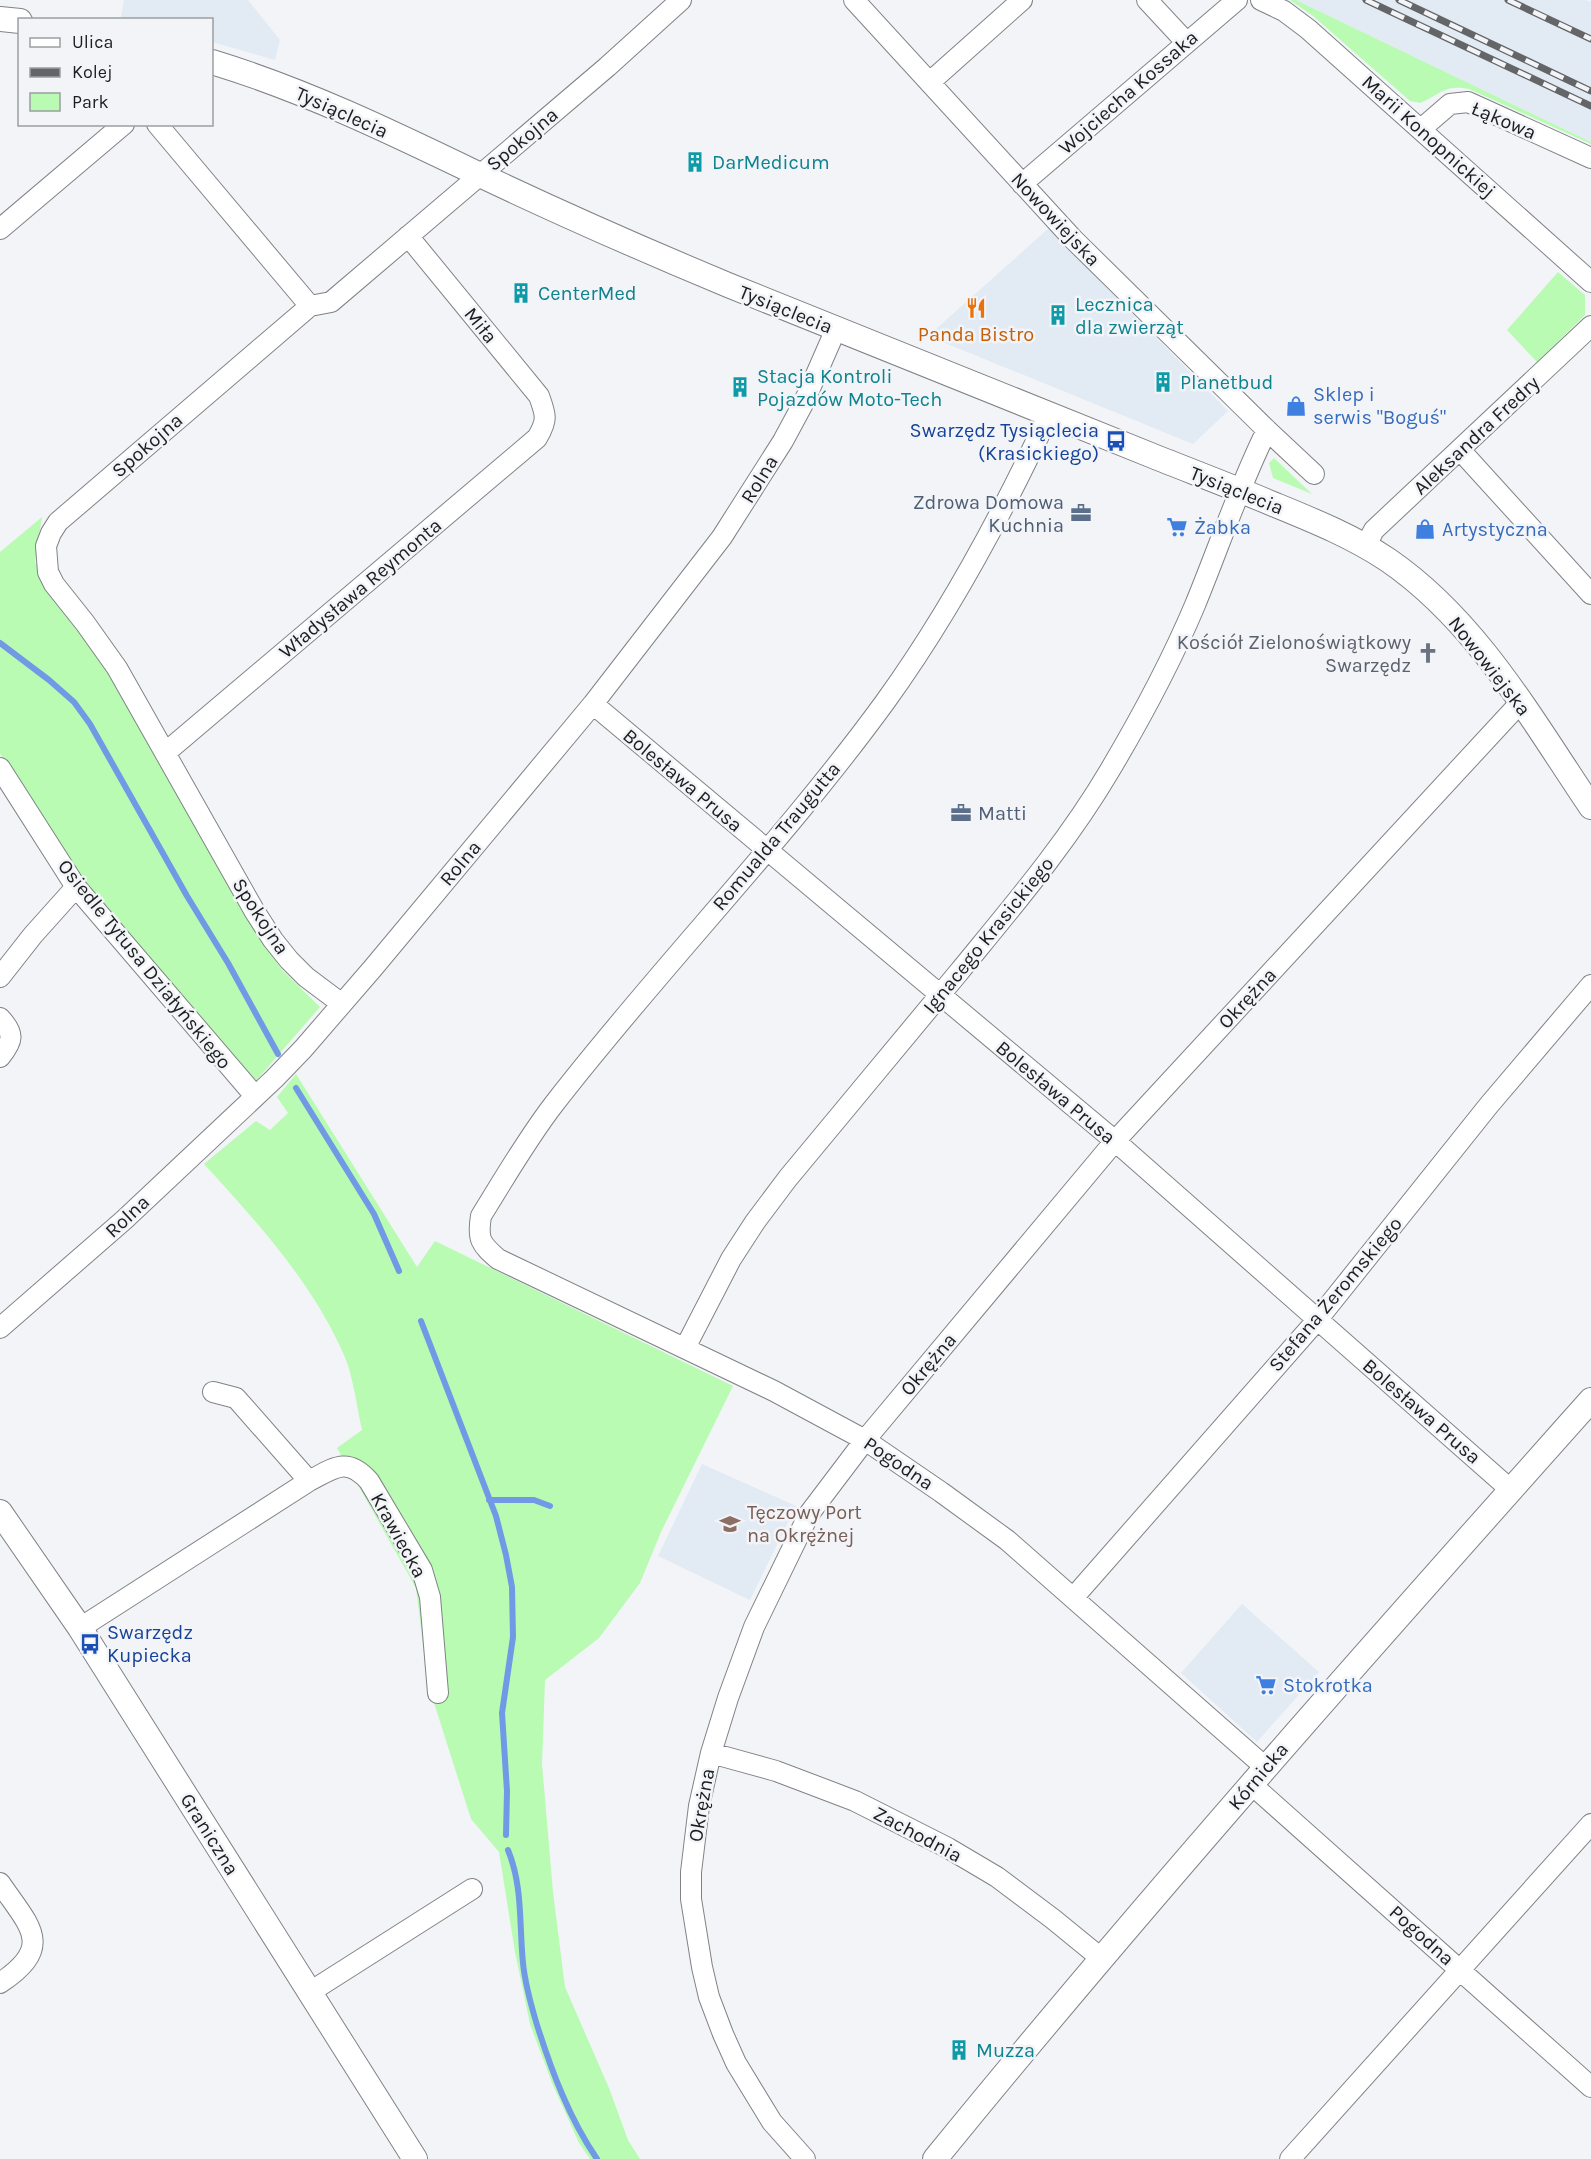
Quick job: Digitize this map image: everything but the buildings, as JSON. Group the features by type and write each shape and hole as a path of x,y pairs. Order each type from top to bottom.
{"street":[{"name":"Spokojna","path":"342,1004 306,977 273,940 117,668 54,584 48,572 46,546 58,522 310,306 331,302 607,67 681,0"},
{"name":"Nowowiejska","path":"854,0 1115,282 1314,474"},
{"path":"930,81 1022,0"},
{"path":"1147,0 1186,42"},
{"name":"Marii Konopnickiej","path":"1261,0 1284,11 1308,29 1591,282"},
{"name":"Wojciecha Kossaka","path":"1022,184 1236,1"},
{"path":"0,19 18,21"},
{"name":"Tysiąclecia","path":"213,62 307,95 660,257 1240,490 1321,524 1365,547"},
{"name":"Łąkowa","path":"1421,129 1450,104 1468,102 1591,158"},
{"path":"0,229 122,126"},
{"path":"160,126 310,306"},
{"name":"Miła","path":"408,236 539,396 546,418"},
{"name":"Aleksandra Fredry","path":"1365,547 1374,531 1591,326"},
{"name":"Rolna","path":"0,1328 124,1220 303,1049 593,704 722,537 804,402 836,328"},
{"name":"Romualda Traugutta","path":"480,1239 478,1233 482,1216 553,1106 858,736 922,648 994,529 1049,414"},
{"name":"Władysława Reymonta","path":"165,753 537,438 544,427 546,418"},
{"path":"1240,490 1267,430"},
{"path":"1461,451 1591,594"},
{"name":"Ignacego Krasickiego","path":"685,1348 731,1259 755,1222 788,1178 1035,880 1109,772 1175,651 1240,490"},
{"name":"Nowowiejska","path":"1365,547 1410,577 1467,632 1520,703 1591,807"},
{"name":"Okrężna","path":"805,2159 772,2122 736,2063 723,2034 709,1997 702,1967 692,1899 691,1872 699,1806 711,1753 728,1698 754,1627 809,1514 865,1440 1115,1141 1520,703"},
{"name":"Bolesława Prusa","path":"593,704 1115,1141 1511,1490"},
{"name":"Osiedle Tytusa Działyńskiego","path":"0,768 76,887 255,1096"},
{"path":"0,977 33,935 76,887"},
{"name":"Stefana Żeromskiego","path":"1073,1598 1318,1319 1489,1105 1591,985"},
{"path":"0,1018 8,1026 11,1035 10,1043 0,1057"},
{"name":"Pogodna","path":"480,1239 498,1259 824,1416 865,1440 1007,1540 1073,1598 1461,1969 1591,2087"},
{"path":"213,1392 236,1398 309,1481"},
{"name":"Kórnicka","path":"935,2159 1258,1776 1591,1400"},
{"name":"Krawiecka","path":"80,1628 309,1481 336,1466 352,1467 362,1472 369,1481 422,1570 430,1597 438,1694"},
{"name":"Graniczna","path":"0,1512 80,1628 415,2159"},
{"name":"Zachodnia","path":"711,1753 776,1771 844,1796 948,1848 997,1877 1102,1959"},
{"path":"1290,2159 1591,1824"},
{"path":"0,1883 32,1929 33,1941 28,1959 23,1966 0,1983"},
{"path":"310,1992 472,1889"}],"shaded area":[{"path":"124,0 248,0 280,40 275,60 213,42 213,18 121,17"},
{"path":"1296,0 1586,0 1591,2 1591,142"},
{"path":"1049,228 1228,411 1193,444 928,336"},
{"name":"Tęczowy Port na Okrężnej","path":"702,1464 796,1506 750,1600 658,1556"},
{"path":"1242,1604 1319,1672 1257,1742 1181,1673"}],"green space":[{"path":"1290,0 1296,0 1591,144 1469,89 1448,89 1420,103 1410,101 1313,16"},
{"path":"1558,272 1585,295 1585,315 1537,362 1507,330"},
{"path":"1274,458 1312,494 1273,478 1269,463"},
{"path":"42,517 35,562 105,664 244,915 282,970 320,1007 255,1082 129,937 82,877 0,754 0,552"},
{"path":"296,1074 417,1267 435,1241 733,1386 661,1532 640,1583 599,1638 545,1680 542,1764 553,1892 565,1987 609,2088 628,2140 640,2159 590,2159 579,2143 552,2083 530,2024 515,1952 499,1852 471,1819 428,1684 416,1588 337,1448 362,1430 344,1355 331,1328 300,1278 244,1208 204,1164 256,1121 270,1130 288,1113 277,1097"}],"waterway":[{"path":"0,643 74,702 90,724 278,1054"},
{"path":"296,1088 374,1214 399,1271"},
{"path":"421,1321 496,1516 512,1587 513,1637 502,1713 507,1791 506,1835"},
{"path":"489,1500 534,1500 550,1506"},
{"path":"508,1850 513,1864 520,1905 524,1971 528,1994 562,2094 597,2159"}],"railway":[{"path":"1366,0 1591,106"},
{"path":"1399,0 1591,91"},
{"path":"1508,0 1591,39"}],"place":[{"name":"DarMedicum","path":"695,162"},
{"name":"CenterMed","path":"521,293"},
{"name":"Panda Bistro","path":"976,308"},
{"name":"Lecznica dla zwierząt","path":"1058,315"},
{"name":"Planetbud","path":"1163,382"},
{"name":"Stacja Kontroli Pojazdów Moto-Tech","path":"740,387"},
{"name":"Sklep i serwis \"Boguś\"","path":"1296,406"},
{"name":"Swarzędz Tysiąclecia (Krasickiego)","path":"1116,441"},
{"name":"Zdrowa Domowa Kuchnia","path":"1081,513"},
{"name":"Żabka","path":"1177,527"},
{"name":"Artystyczna","path":"1425,529"},
{"name":"Kościół Zielonoświątkowy Swarzędz","path":"1428,653"},
{"name":"Matti","path":"961,813"},
{"name":"Tęczowy Port na Okrężnej","path":"730,1524"},
{"name":"Swarzędz Kupiecka","path":"90,1644"},
{"name":"Stokrotka","path":"1266,1685"},
{"name":"Muzza","path":"959,2050"}]}
